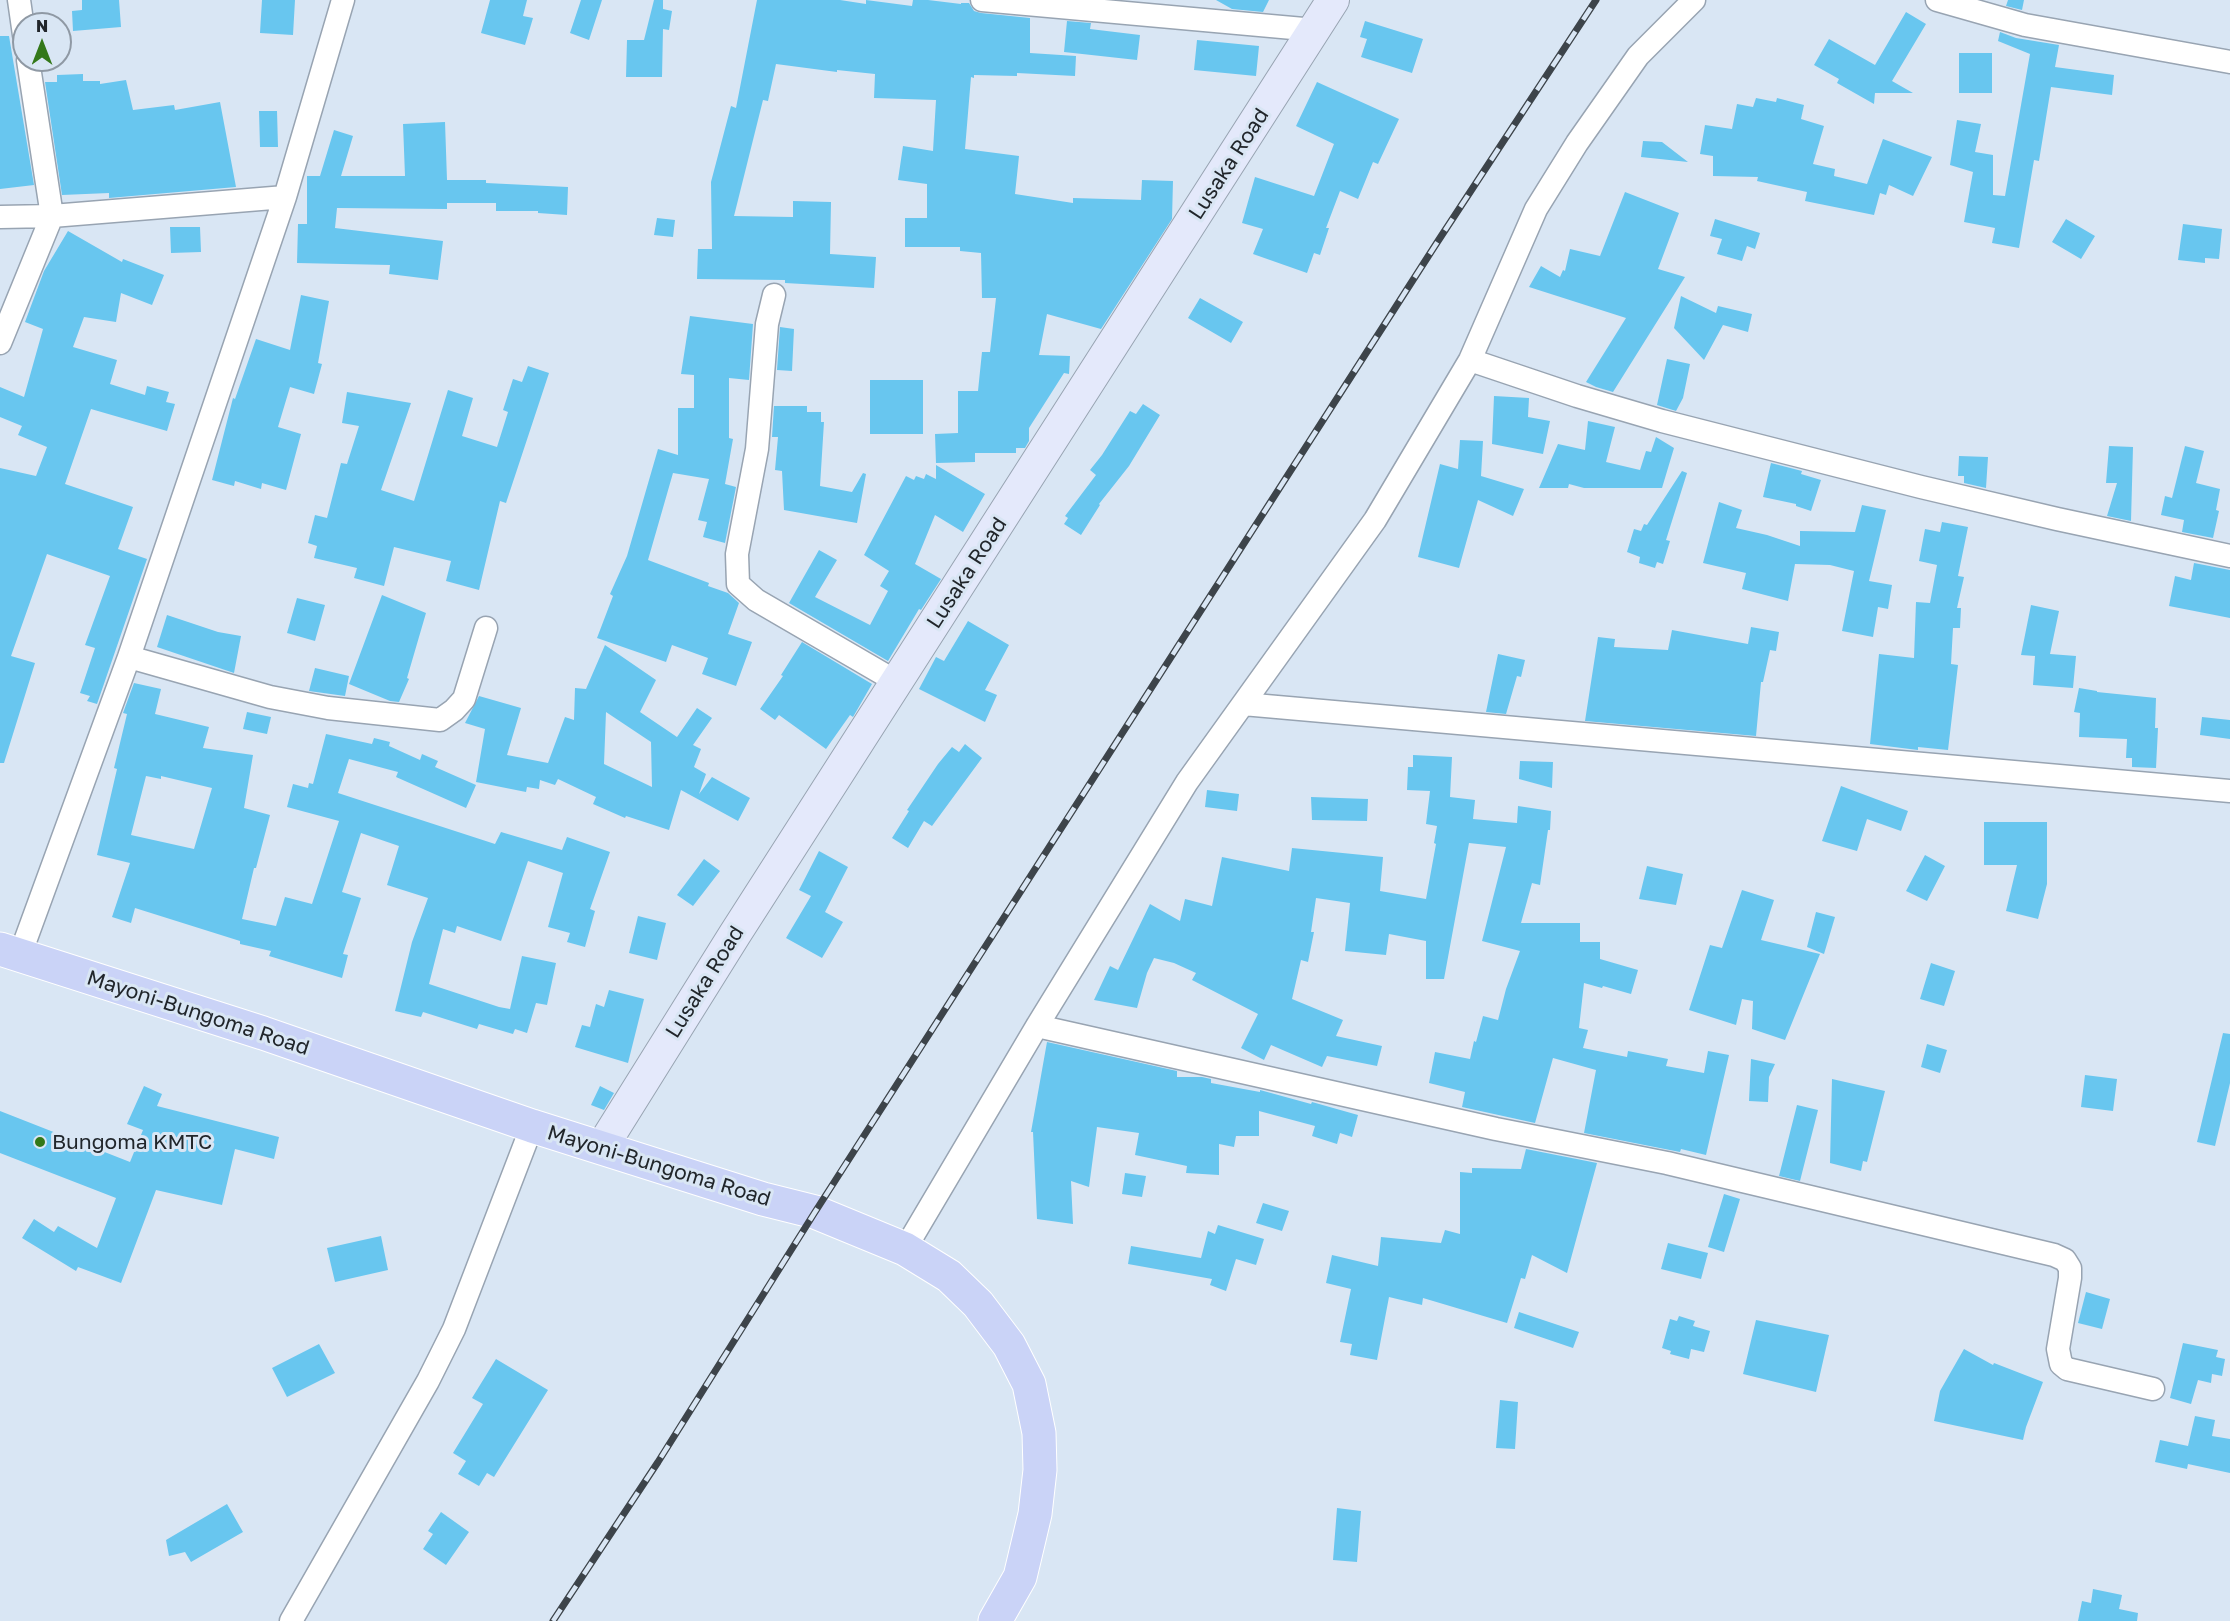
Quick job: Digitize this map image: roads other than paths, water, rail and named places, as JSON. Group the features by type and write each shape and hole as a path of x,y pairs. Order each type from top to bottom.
{"main road":[{"name":"Mayoni-Bungoma Road","path":"10,952 262,1033 532,1126 763,1199 815,1212 905,1249 949,1276 978,1304 1009,1346 1029,1384 1039,1432 1040,1470 1035,1514 1020,1577 995,1621"}],"street":[{"path":"10,952 129,657 285,198 343,0"},
{"path":"982,0 1315,30"},
{"name":"Lusaka Road","path":"602,1147 735,934 1333,0"},
{"path":"905,1249 1037,1026 1187,782 1375,520 1470,360 1541,200 1577,143 1638,56 1694,0"},
{"path":"1937,0 2025,26 2230,62"},
{"path":"0,343 52,216 30,72"},
{"path":"0,217 52,216 285,198"},
{"path":"774,295 767,324 757,449 736,554 738,584 756,600 897,682"},
{"path":"1470,360 1577,396 1717,435 1921,487 2230,556"},
{"path":"129,657 270,697 328,708 440,720 464,699 486,627"},
{"path":"1243,704 2230,791"},
{"path":"1037,1026 1496,1129 1666,1163 2054,1255 2065,1260 2070,1268 2058,1349 2061,1364 2067,1369 2153,1389"},
{"path":"291,1621 428,1381 454,1329 532,1126"}],"railway":[{"path":"553,1621 658,1462 815,1212 1438,241 1596,0"}],"place":[{"name":"Bungoma KMTC","path":"40,1142"}]}
